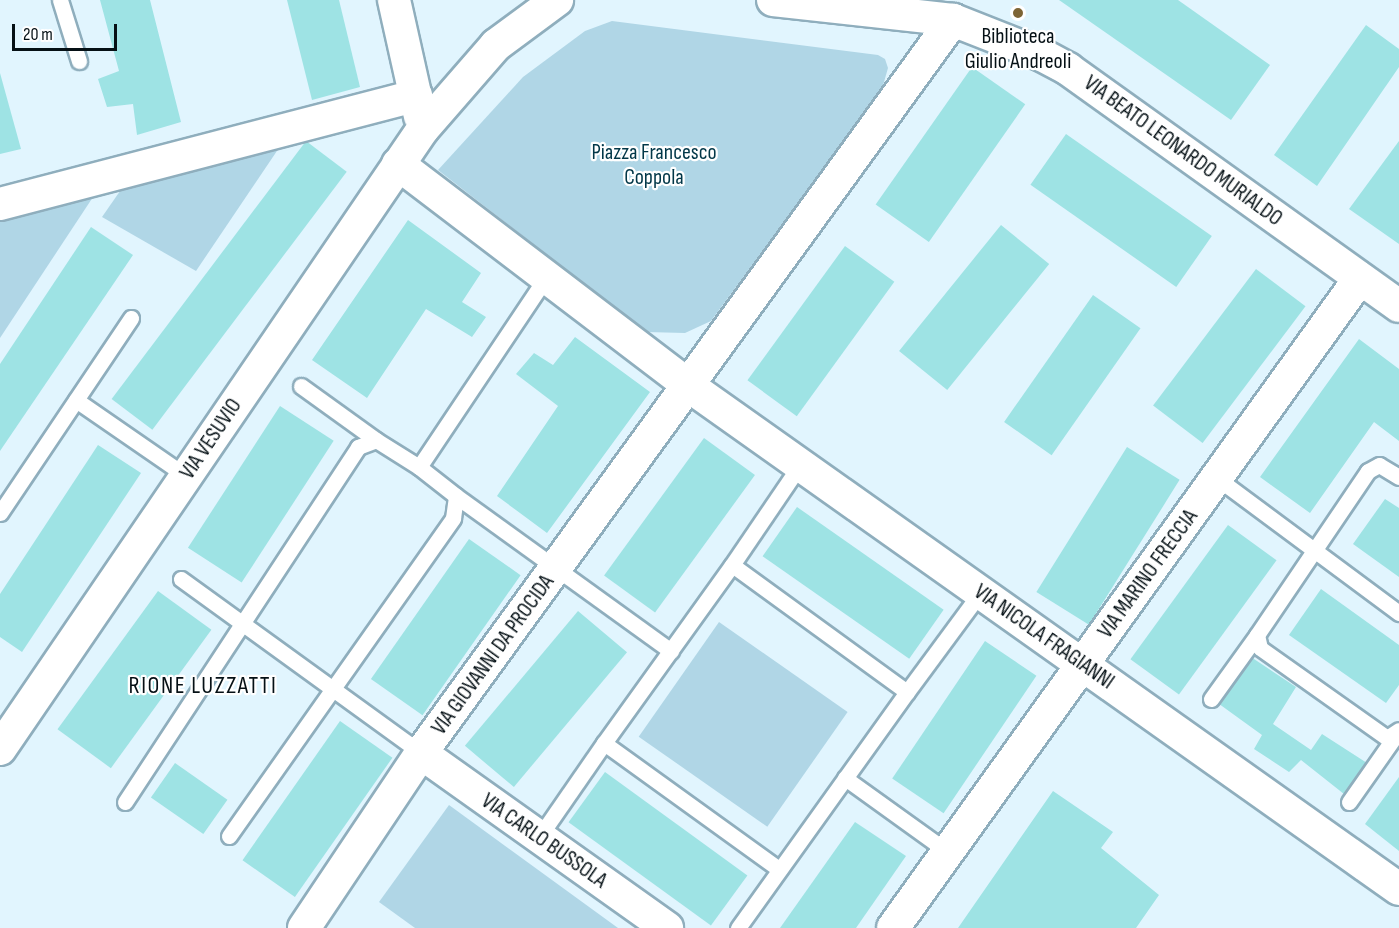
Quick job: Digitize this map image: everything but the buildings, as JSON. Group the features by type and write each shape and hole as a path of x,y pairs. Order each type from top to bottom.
{"street":[{"path":"394,0 423,129"},
{"path":"423,129 489,52 557,0"},
{"path":"398,164 689,386 953,20 773,0"},
{"name":"VIA BEATO LEONARDO MURIALDO","path":"953,20 1018,44 1068,69 1399,306"},
{"path":"0,204 416,96"},
{"name":"VIA VESUVIO","path":"0,749 423,129"},
{"name":"VIA MARINO FRECCIA","path":"893,928 1360,278"},
{"name":"VIA NICOLA FRAGIANNI","path":"689,386 1399,890"},
{"name":"VIA GIOVANNI DA PROCIDA","path":"304,928 421,753 689,386"},
{"name":"VIA CARLO BUSSOLA","path":"421,753 667,928"}],"lane":[{"path":"60,0 79,61"},
{"path":"419,467 546,277"},
{"path":"0,513 131,318"},
{"path":"301,386 376,440 419,467 671,651"},
{"path":"76,400 186,476"},
{"path":"125,802 358,447 376,440"},
{"path":"539,837 732,566 800,465"},
{"path":"1210,699 1257,635 1368,471 1379,465 1399,477"},
{"path":"1217,478 1399,613"},
{"path":"229,837 453,519 456,496"},
{"path":"732,566 907,692"},
{"path":"181,579 421,753"},
{"path":"738,928 980,592"},
{"path":"1257,635 1260,648 1387,738 1397,732"},
{"path":"1349,802 1397,732"},
{"path":"604,743 779,869"},
{"path":"845,778 948,852"}],"green space":[{"name":"Piazza Francesco Coppola","path":"612,21 878,55 885,59 888,68 882,89 711,321 685,333 646,332 438,170 523,77 585,31"},
{"path":"283,142 196,271 102,217 127,181"},
{"path":"97,191 0,338 0,213"},
{"path":"719,622 848,712 767,827 639,737"},
{"path":"449,805 618,928 415,928 379,902"}],"place":[{"name":"Biblioteca Giulio Andreoli","path":"1018,13"}],"district":[{"name":"RIONE LUZZATTI","path":"203,686"}]}
